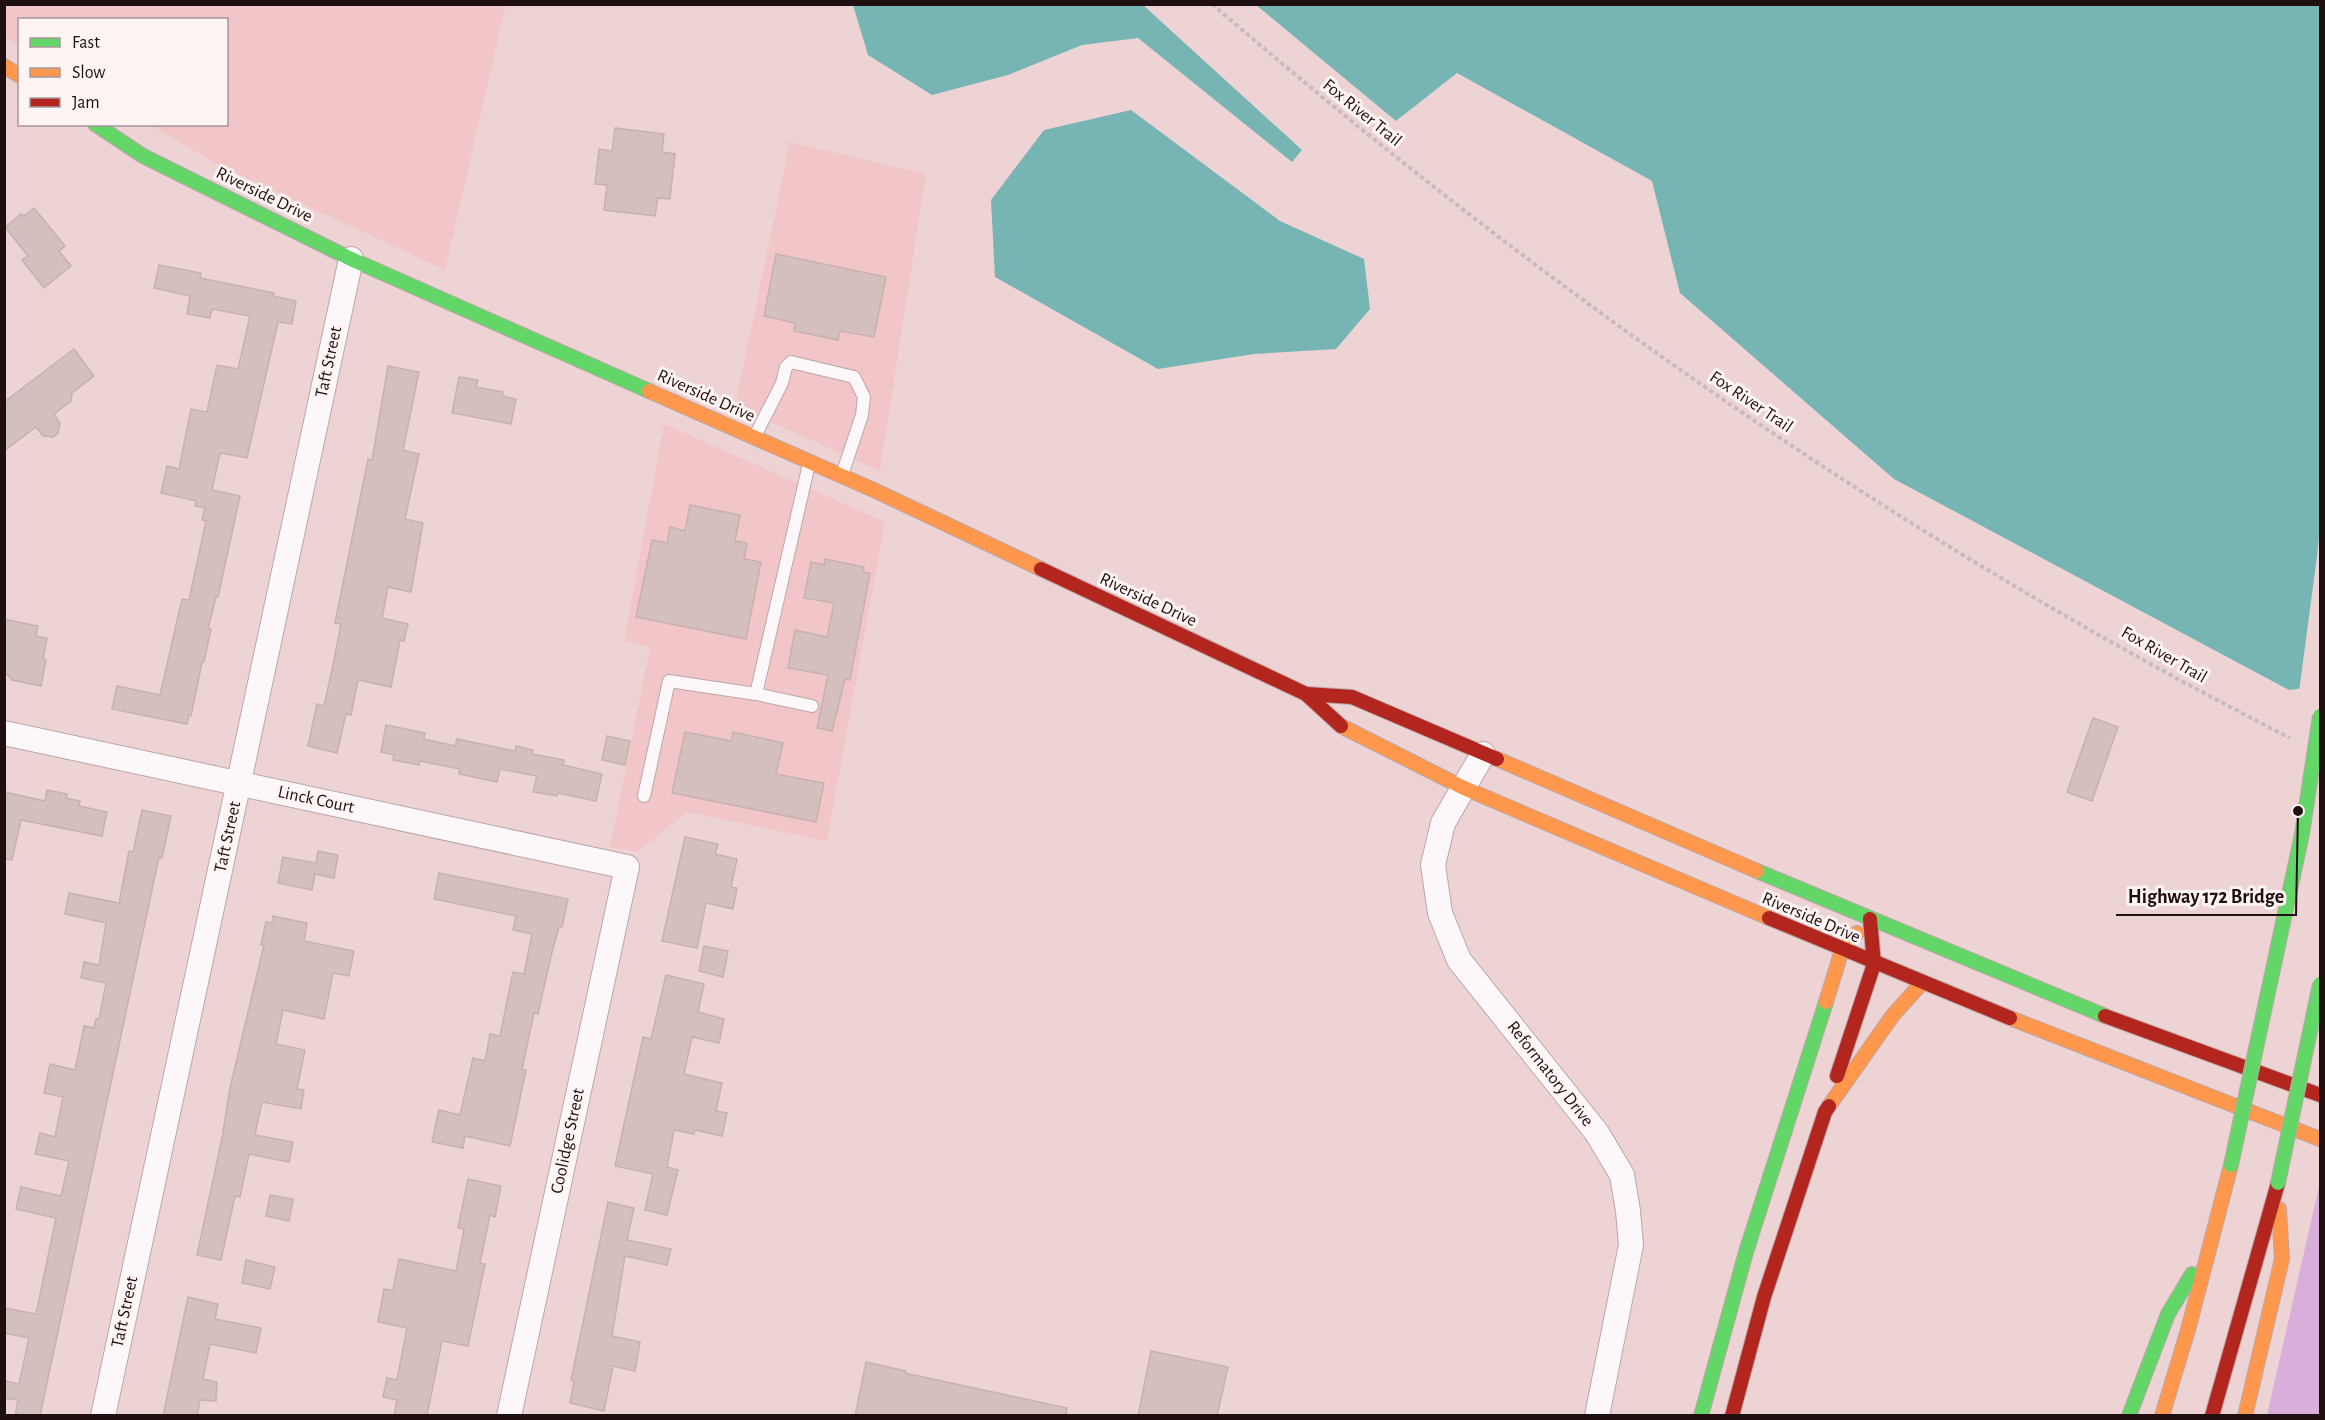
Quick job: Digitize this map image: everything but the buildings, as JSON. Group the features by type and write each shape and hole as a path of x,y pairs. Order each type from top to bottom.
{"main road":[{"path":"4,66 18,75"},
{"name":"Riverside Drive","path":"98,126 143,156 351,259 842,476 1306,694 1343,727 1464,788 1874,964 2190,1090 2320,1139"},
{"name":"Riverside Drive","path":"1306,694 1352,697 1870,919 2098,1012 2320,1095"},
{"path":"2162,1416 2188,1330 2231,1165 2302,834 2320,716"},
{"path":"1701,1416 1746,1252 1842,950 1870,919"},
{"path":"1732,1416 1764,1297 1874,964 1870,919"},
{"path":"1825,1112 1893,1015 1922,983"},
{"path":"2212,1416 2278,1183 2320,984"},
{"path":"2245,1416 2282,1259 2278,1183"},
{"path":"2129,1416 2168,1314 2213,1238"}],"street":[{"name":"Taft Street","path":"103,1416 351,259"},
{"name":"Linck Court","path":"4,734 627,867"},
{"name":"Reformatory Drive","path":"1483,754 1443,823 1433,865 1440,913 1459,960 1597,1133 1622,1175 1631,1245 1598,1416"},
{"name":"Coolidge Street","path":"509,1416 627,867"}],"lane":[{"path":"755,437 782,383 786,367 791,362 854,377 864,397 862,415 842,476"},
{"path":"756,694 810,462"},
{"path":"644,796 669,681 756,694 812,706"}],"path":[{"name":"Fox River Trail","path":"1212,4 1312,91 1414,173 1639,342 1767,429 1826,469 1959,552 2207,695 2300,743"}],"shaded area":[{"path":"4,5 506,5 445,270 221,166 152,126 228,126 228,18 18,18 18,45 5,36"},
{"path":"790,142 926,174 880,471 735,406"},
{"path":"664,424 885,522 827,841 687,812 637,852 610,847 650,647 624,641"},
{"path":"2320,1182 2320,1415 2267,1415"}],"water":[{"path":"853,5 1143,5 1302,150 1292,162 1138,38 1082,45 1008,75 932,95 868,55"},
{"path":"1256,5 2320,5 2320,686 2289,690 1894,479 1680,293 1652,181 1457,73 1396,121"},
{"path":"1131,110 1280,221 1364,259 1370,309 1336,349 1254,354 1158,369 995,277 991,200 1044,130"}],"pier":[{"path":"2320,524 2320,689 2299,692 2317,556"}],"traffic: fast":[{"path":"98,126 143,156 351,259 649,391"},
{"path":"2231,1165 2302,834 2320,716"},
{"path":"1757,871 2105,1016"},
{"path":"2278,1183 2320,984"},
{"path":"1701,1416 1746,1252 1826,1002"},
{"path":"2129,1416 2168,1314 2192,1274"}],"traffic: slow":[{"path":"4,66 18,75"},
{"path":"649,391 876,491 1041,569"},
{"path":"1341,726 1464,788 1769,918"},
{"path":"1497,759 1757,871"},
{"path":"1826,1002 1842,950 1857,933"},
{"path":"1829,1106 1893,1015 1922,983"},
{"path":"2010,1018 2320,1139"},
{"path":"2162,1416 2188,1330 2231,1165"},
{"path":"2245,1416 2282,1259 2279,1209"}],"traffic: jam":[{"path":"1041,569 1306,694 1341,726"},
{"path":"1306,694 1352,697 1497,759"},
{"path":"1769,918 2010,1018"},
{"path":"1837,1076 1874,964 1870,919"},
{"path":"2105,1016 2320,1095"},
{"path":"1732,1416 1764,1297 1825,1112 1829,1106"},
{"path":"2212,1416 2278,1183"}],"place":[{"name":"Highway 172 Bridge","path":"2298,811"}]}
